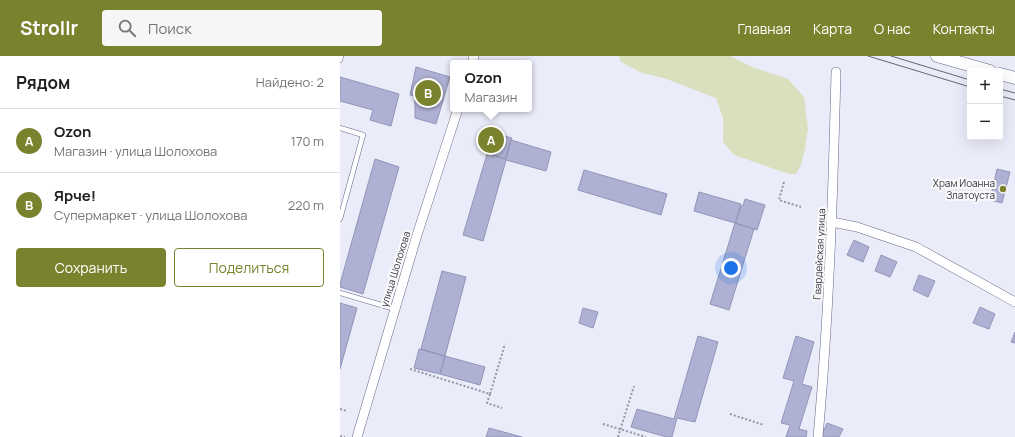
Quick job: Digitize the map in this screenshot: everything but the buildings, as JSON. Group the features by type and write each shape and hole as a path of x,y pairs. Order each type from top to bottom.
{"main road":[{"path":"937,56 979,68"},
{"path":"1003,75 1015,78"}],"street":[{"name":"Гвардейская улица","path":"818,437 832,222 836,72"},
{"name":"улица Шолохова","path":"357,437 395,309 457,112"},
{"path":"832,222 857,227 916,247 1015,302"}],"lane":[{"path":"340,60 341,56"},
{"path":"340,128 363,134 340,215"},
{"path":"340,293 395,309"}],"path":[{"path":"784,182 779,200 801,207"},
{"path":"502,408 487,403 505,344"},
{"path":"410,369 490,394"},
{"path":"618,437 634,386"},
{"path":"340,409 347,411"},
{"path":"730,414 764,425"},
{"path":"603,424 646,437"},
{"path":"340,436 346,437"}],"green space":[{"path":"619,56 730,56 752,67 788,79 804,97 808,129 801,165 796,174 789,174 734,155 723,142 723,118 716,98 664,78 642,73 621,62"}],"tram line":[{"path":"868,56 967,86"},
{"path":"891,56 967,79"},
{"path":"1003,90 1015,93"},
{"path":"1003,97 1015,100"}],"place":[{"name":"Ярче!","path":"428,93"},
{"name":"Ozon","path":"491,140"},
{"name":"Храм Иоанна Златоуста","path":"1003,189"}]}
